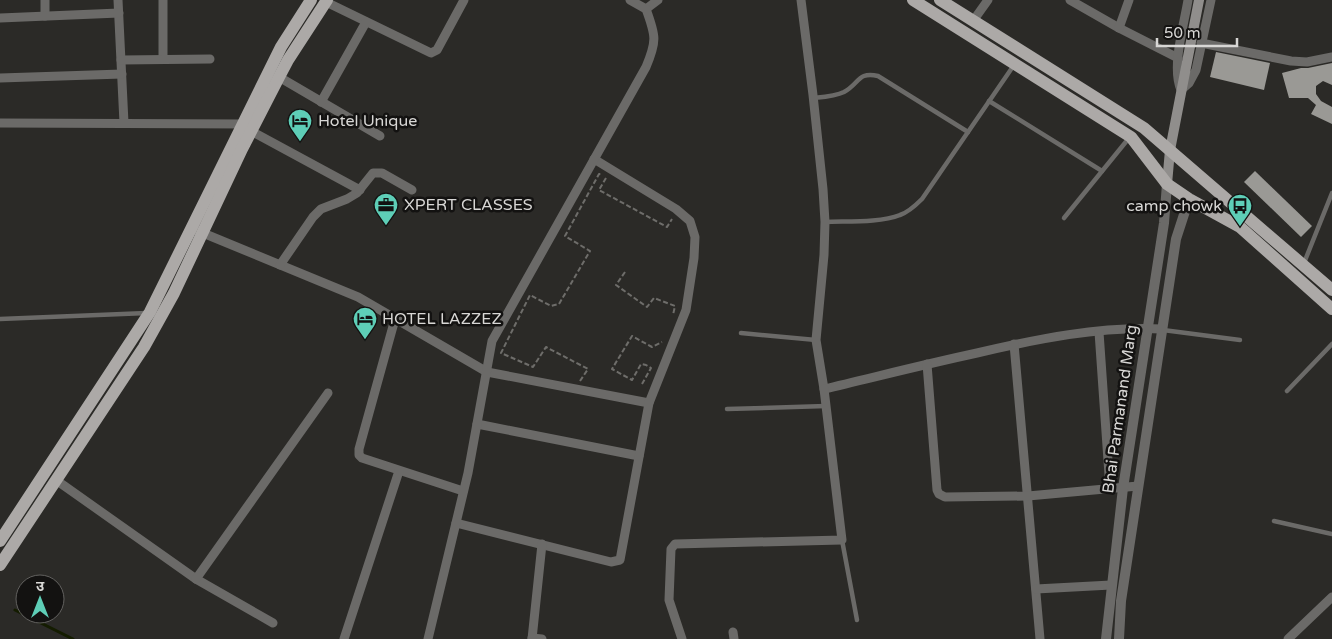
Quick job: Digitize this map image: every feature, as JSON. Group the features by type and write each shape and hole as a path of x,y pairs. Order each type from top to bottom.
{"main road":[{"path":"250,127 281,47 312,0"},
{"path":"913,0 1130,137 1167,184 1188,199 1240,227 1332,309"},
{"path":"940,0 1144,128 1332,290"},
{"path":"1167,184 1170,150 1199,0"},
{"path":"0,541 150,312 197,231 250,127 278,77 326,1"},
{"path":"0,565 144,347 164,312 197,231"}],"street":[{"path":"45,0 45,16"},
{"path":"118,0 124,124"},
{"path":"163,0 164,59"},
{"path":"326,1 428,52 435,52 464,0"},
{"path":"428,639 463,491 492,341 646,67 654,47 653,29 646,9 630,0"},
{"path":"646,9 658,0"},
{"path":"682,639 669,600 671,549 675,544 842,540 824,389 816,340 825,222 814,98 800,0"},
{"path":"973,21 988,0"},
{"path":"1070,0 1178,58"},
{"path":"1119,28 1128,0"},
{"path":"1188,0 1178,58 1177,75 1182,90 1189,83 1196,70 1211,0"},
{"path":"0,18 119,14"},
{"path":"321,102 366,22"},
{"path":"1201,44 1291,61 1307,62 1332,57"},
{"path":"121,60 210,59"},
{"path":"0,78 122,74"},
{"path":"278,77 380,136"},
{"path":"0,123 250,127 360,190"},
{"path":"456,523 611,562 620,560 649,403 686,310 694,258 695,237 690,221 676,209 594,159"},
{"path":"280,265 313,216 321,209 347,199 360,190 369,176 377,172 412,190"},
{"name":"Bhai Parmanand Marg","path":"1106,639 1123,488 1164,223 1167,184"},
{"name":"Bhai Parmanand Marg","path":"1119,639 1121,601 1176,239 1188,199"},
{"path":"197,231 358,297 487,372 649,403"},
{"path":"395,319 359,452 362,458 463,491"},
{"path":"824,389 1014,344 1077,334 1147,328 1162,329"},
{"path":"1099,332 1110,489"},
{"path":"1014,344 1040,639"},
{"path":"927,364 937,490 944,497 1028,496 1138,486"},
{"path":"196,578 328,394"},
{"path":"477,424 640,456"},
{"path":"344,639 399,471"},
{"path":"56,480 196,578 273,623"},
{"path":"542,544 532,639 542,639"},
{"path":"1036,589 1111,585"},
{"path":"1288,639 1332,597"}],"lane":[{"path":"825,222 899,216 912,208 922,199 1015,64"},
{"path":"814,98 844,92 863,76 870,74 878,76 968,132"},
{"path":"989,101 1102,171"},
{"path":"1064,218 1130,137"},
{"path":"1304,264 1332,193"},
{"path":"0,319 164,312"},
{"path":"1162,329 1240,340"},
{"path":"741,333 816,340"},
{"path":"1287,391 1332,344"},
{"path":"727,409 826,406"},
{"path":"1274,521 1332,534"},
{"path":"842,540 857,620"}],"path":[{"path":"576,388 588,369 546,346 534,367 502,353 530,295 551,306 559,304 590,251 565,236 599,174 606,177 599,190 667,226 675,215"},
{"path":"625,272 616,286 647,307 654,298 675,306 671,322"},
{"path":"642,384 651,368 646,364 641,364 632,380 612,369 632,336 652,347 664,341"}],"building":[{"path":"1216,52 1270,63 1264,90 1210,77"},
{"path":"1332,63 1332,85 1323,81 1316,86 1316,94 1321,101 1332,107 1332,124 1311,114 1316,105 1308,98 1289,98 1282,73"},
{"path":"1255,171 1312,226 1301,237 1244,182"}],"waterway":[{"path":"43,624 73,639"}],"place":[{"name":"Hotel Unique","path":"300,142"},
{"name":"XPERT CLASSES","path":"386,226"},
{"name":"camp chowk","path":"1240,227"},
{"name":"HOTEL LAZZEZ","path":"365,340"}]}
